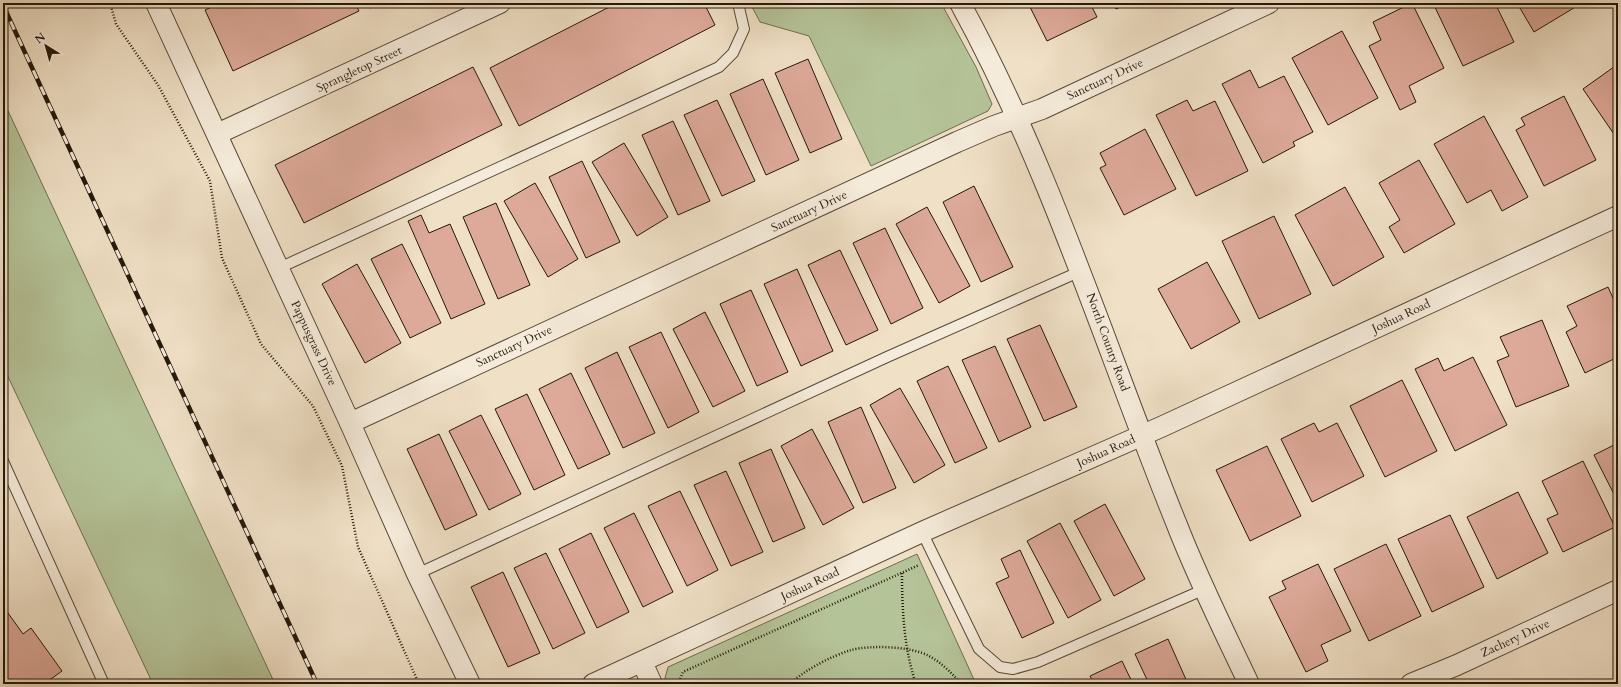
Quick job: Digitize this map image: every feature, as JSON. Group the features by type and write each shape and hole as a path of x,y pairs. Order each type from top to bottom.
{"street":[{"name":"Pappusgrass Drive","path":"156,3 350,422 417,574 470,684"},
{"name":"Sprangletop Street","path":"217,134 500,3"},
{"name":"North County Road","path":"960,3 1017,118 1048,188 1177,525 1249,684"},
{"name":"Sanctuary Drive","path":"350,422 957,142 1042,108 1268,3"},
{"name":"Joshua Road","path":"593,684 922,532 1143,435 1618,216"},
{"name":"Zachery Drive","path":"1411,684 1457,665 1618,590"},
{"path":"642,662 652,684"}],"lane":[{"path":"279,268 719,67 733,53 744,29 738,3"},
{"path":"417,574 886,357 1081,271"},
{"path":"3,461 104,684"},
{"path":"922,532 979,649 1000,667 1013,668 1038,662 1205,589"}],"path":[{"path":"110,3 116,24 158,85 210,181 222,258 261,344 313,406 342,466 358,547 419,684"},
{"path":"681,684 679,680 683,672 934,558"},
{"path":"902,573 902,608 908,650 916,684"},
{"path":"790,684 802,674 814,667 851,650 873,647 908,650 928,656 950,671 961,684"}],"green space":[{"path":"750,3 941,3 976,67 992,104 988,111 871,166 809,36 760,22"},
{"path":"3,100 275,684 153,684 3,366"},
{"path":"917,554 976,684 667,684 665,678 668,667"}],"building":[{"path":"220,3 355,3 359,11 233,71 205,10"},
{"path":"368,3 381,3 370,8"},
{"path":"617,3 704,3 715,25 519,126 490,68"},
{"path":"1028,3 1090,3 1097,17 1047,41"},
{"path":"1113,3 1129,3 1116,9"},
{"path":"1412,3 1444,68 1409,86 1416,102 1400,110 1369,46 1381,40 1373,22"},
{"path":"1433,3 1495,3 1514,42 1463,66"},
{"path":"1517,3 1582,3 1534,32"},
{"path":"1342,31 1378,98 1328,125 1292,58"},
{"path":"808,59 842,139 810,153 775,73"},
{"path":"1618,64 1618,140 1583,89"},
{"path":"473,67 502,125 304,223 275,165"},
{"path":"1250,70 1259,88 1284,76 1313,132 1293,142 1295,146 1263,163 1222,84"},
{"path":"763,79 799,160 766,175 730,94"},
{"path":"1564,96 1596,160 1544,186 1516,130 1525,125 1521,118"},
{"path":"717,100 755,181 722,196 684,115"},
{"path":"1187,100 1193,111 1215,101 1248,171 1196,196 1156,115"},
{"path":"1484,116 1528,197 1502,211 1491,190 1467,203 1434,144"},
{"path":"673,121 710,201 678,215 642,135"},
{"path":"1145,129 1176,189 1124,215 1100,168 1106,165 1100,153"},
{"path":"624,143 668,217 637,236 592,162"},
{"path":"1419,160 1455,224 1404,253 1389,227 1400,220 1379,183"},
{"path":"582,161 620,242 586,258 549,177"},
{"path":"535,183 578,259 548,277 504,201"},
{"path":"974,186 1013,267 981,282 943,202"},
{"path":"1345,187 1384,257 1333,286 1295,215"},
{"path":"496,203 530,285 498,299 463,217"},
{"path":"927,207 970,286 939,303 896,224"},
{"path":"421,215 429,233 450,224 485,304 451,319 408,221"},
{"path":"1274,216 1311,294 1259,319 1222,241"},
{"path":"885,228 923,308 891,324 853,243"},
{"path":"402,244 441,323 410,338 371,259"},
{"path":"840,250 878,330 846,345 808,265"},
{"path":"1207,262 1240,322 1191,349 1158,289"},
{"path":"357,264 401,343 365,363 322,284"},
{"path":"797,269 833,351 801,366 764,284"},
{"path":"1608,287 1618,309 1618,357 1585,373 1566,332 1577,326 1567,306"},
{"path":"751,290 788,372 757,386 720,304"},
{"path":"705,312 745,391 713,407 673,329"},
{"path":"1542,320 1569,386 1516,407 1497,361 1509,356 1500,337"},
{"path":"1040,325 1077,407 1044,421 1007,339"},
{"path":"661,332 699,412 668,428 629,347"},
{"path":"995,346 1031,427 999,442 962,360"},
{"path":"617,352 655,433 623,448 585,368"},
{"path":"1473,357 1507,425 1455,451 1415,369 1438,358 1444,371"},
{"path":"948,366 987,448 955,463 917,381"},
{"path":"571,373 610,454 578,469 539,389"},
{"path":"1402,380 1437,451 1385,477 1350,406"},
{"path":"900,388 945,465 914,483 870,405"},
{"path":"527,394 565,475 534,490 495,409"},
{"path":"861,407 896,488 863,503 828,422"},
{"path":"481,415 521,494 489,510 449,431"},
{"path":"1314,423 1319,432 1337,423 1364,476 1312,502 1281,439"},
{"path":"812,429 854,508 823,525 781,446"},
{"path":"439,434 477,515 445,530 407,449"},
{"path":"1618,443 1618,502 1594,455"},
{"path":"1267,446 1301,516 1250,541 1216,470"},
{"path":"771,449 805,528 773,542 739,463"},
{"path":"1583,461 1615,527 1563,552 1547,519 1558,514 1542,481"},
{"path":"726,471 763,552 731,566 694,485"},
{"path":"680,491 718,570 687,586 648,506"},
{"path":"1518,492 1548,553 1497,579 1467,517"},
{"path":"1105,504 1145,579 1114,596 1074,521"},
{"path":"634,513 673,592 643,607 604,528"},
{"path":"1450,515 1484,587 1432,612 1398,539"},
{"path":"1060,523 1101,600 1068,618 1027,541"},
{"path":"591,533 629,612 597,628 559,549"},
{"path":"1386,544 1421,616 1369,641 1334,569"},
{"path":"1020,550 1054,623 1022,638 996,583 1009,577 1001,559"},
{"path":"546,553 585,633 553,649 514,568"},
{"path":"1318,564 1351,631 1321,645 1328,661 1306,672 1269,597 1286,589 1282,581"},
{"path":"503,572 540,653 508,667 471,587"},
{"path":"3,606 23,634 31,628 62,671 44,684 29,684 26,679 19,684 3,684"},
{"path":"1168,639 1188,684 1149,684 1135,654"},
{"path":"1122,661 1133,684 1094,684 1090,676"}],"railway":[{"path":"3,5 317,684"}]}
